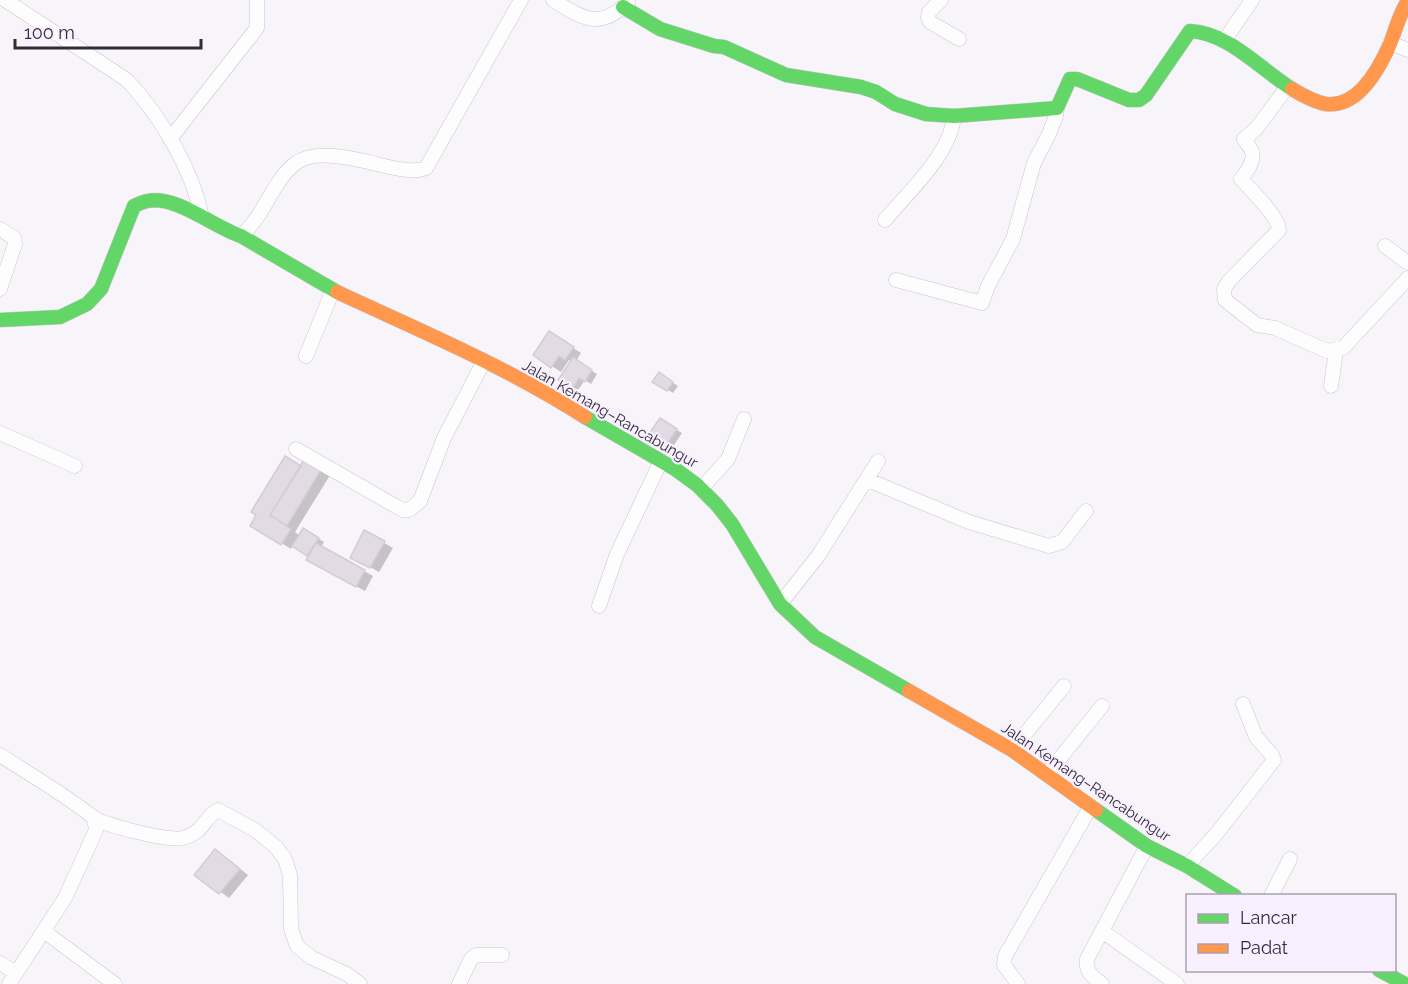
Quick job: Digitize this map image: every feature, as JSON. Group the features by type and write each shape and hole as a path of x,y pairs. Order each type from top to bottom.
{"street":[{"path":"5,0 128,80 141,95 170,139 187,171 202,217"},
{"path":"170,139 257,28 257,0"},
{"path":"241,236 254,225 283,174 297,162 308,157 325,155 405,170 419,171 426,168 521,0"},
{"path":"553,0 581,17 593,20 608,18 626,4 660,29 724,47 786,75 861,87 876,92 896,104 926,114 954,116 1057,108"},
{"path":"941,0 929,12 930,22 959,39"},
{"path":"1224,41 1252,0"},
{"path":"896,280 982,303 988,286 1013,239 1034,163 1049,134 1066,84 1070,79 1077,79 1129,100 1138,100 1146,95 1190,30 1197,28 1207,30 1288,86 1317,102 1333,105 1344,103 1361,89 1377,68 1390,43 1396,21 1408,1"},
{"path":"1390,43 1408,50"},
{"path":"1288,86 1256,129 1244,139 1252,151 1252,156 1249,168 1241,179 1260,199 1279,225 1279,230 1230,281 1224,289 1223,296 1257,325 1275,328 1327,351 1336,351 1342,348 1408,278"},
{"path":"885,220 943,150 951,134 954,116"},
{"name":"Jalan Kemang–Rancabungur","path":"0,320 60,317 84,308 94,299 100,289 134,206 143,200 156,199 181,207 226,231 241,236 333,290 484,361 555,398 661,461 701,489 732,524 780,604 815,636 1012,750 1048,773 1147,846 1187,866 1232,894"},
{"path":"0,229 15,238 0,289"},
{"path":"1385,246 1408,262"},
{"path":"306,356 333,290"},
{"path":"1330,386 1336,351"},
{"path":"296,449 403,510 409,510 420,501 444,438 484,361"},
{"path":"701,489 728,459 744,419"},
{"path":"0,433 75,466"},
{"path":"599,606 617,554 661,461"},
{"path":"780,604 818,556 878,461"},
{"path":"868,480 969,522 1049,546 1062,542 1086,511"},
{"path":"1012,750 1064,686"},
{"path":"1187,866 1217,833 1274,760 1256,737 1243,704"},
{"path":"1048,773 1102,706"},
{"path":"0,755 76,803 95,824 180,839 195,834 213,812 222,810 255,830 276,847 285,859 290,875 291,929 297,946 312,958 347,974 360,984"},
{"path":"1017,984 1004,965 1005,956 1091,806"},
{"path":"0,963 13,978 65,898 90,847 95,824"},
{"path":"1102,984 1090,975 1086,967 1087,959 1147,846"},
{"path":"1273,894 1290,859"},
{"path":"45,932 116,984"},
{"path":"1102,932 1177,984"},
{"path":"459,984 471,959 476,955 502,955"},
{"path":"1383,972 1405,984"}],"building":[{"path":"549,331 574,347 565,360 559,356 551,368 533,355"},
{"path":"573,357 592,370 585,382 579,378 572,389 558,380"},
{"path":"659,372 673,382 667,391 652,382"},
{"path":"660,418 677,429 666,446 648,435"},
{"path":"307,455 324,465 287,526 270,515"},
{"path":"285,456 301,466 270,515 291,529 281,545 250,526 256,515 251,512"},
{"path":"303,528 319,538 307,556 292,546"},
{"path":"364,530 385,541 370,568 350,558"},
{"path":"316,543 365,570 356,587 306,560"},
{"path":"215,849 240,869 219,894 194,875"}],"traffic: fast":[{"path":"623,7 660,29 724,47 786,75 861,87 876,92 895,104 926,114 954,116 1057,108 1070,79 1077,79 1129,100 1139,100 1146,95 1190,31 1204,33 1231,45 1292,89"},
{"path":"0,320 60,317 87,304 101,289 134,206 147,201 159,200 183,207 241,236 337,292"},
{"path":"585,417 675,469 697,485 732,524 780,604 815,637 909,691"},
{"path":"1096,810 1147,846 1187,866 1232,894"},
{"path":"1383,972 1405,984"}],"traffic: slow":[{"path":"1292,89 1326,104 1337,104 1348,100 1366,85 1380,64 1408,1"},
{"path":"337,292 494,366 585,417"},
{"path":"909,691 1012,750 1096,810"}]}
